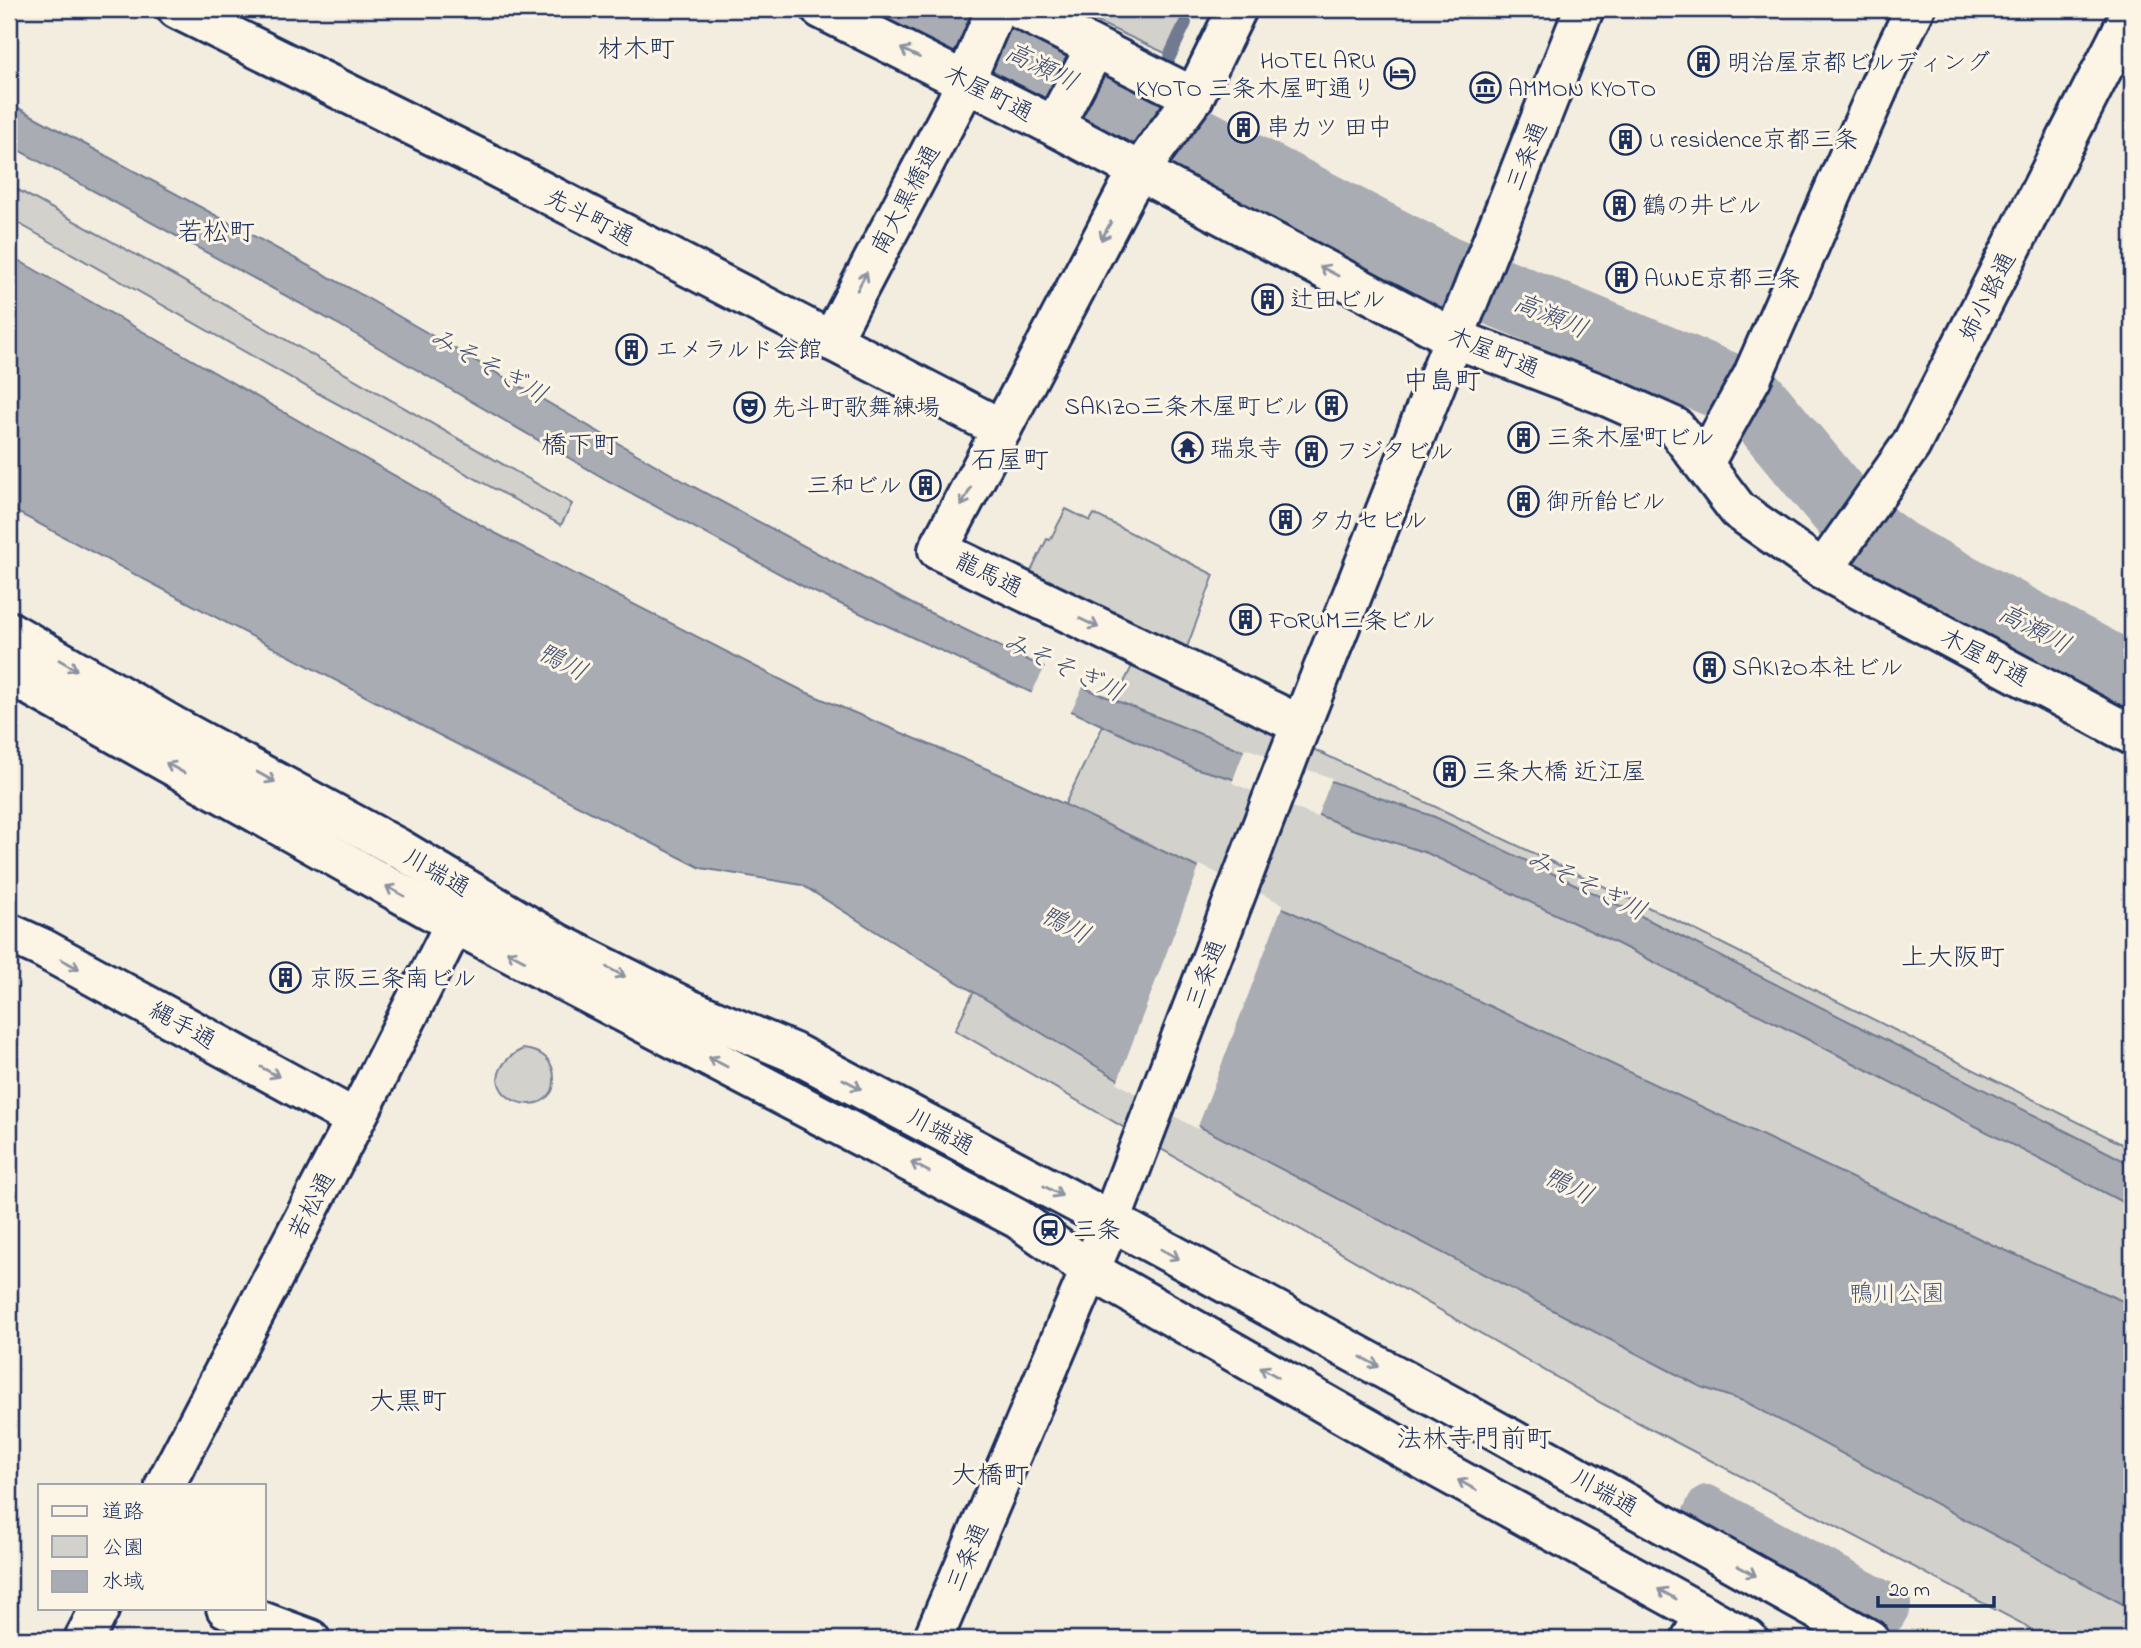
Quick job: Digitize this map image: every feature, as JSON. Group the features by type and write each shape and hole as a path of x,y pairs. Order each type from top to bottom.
{"street":[{"name":"先斗町通","path":"177,9 482,160 1002,429"},
{"name":"木屋町通","path":"821,9 971,67 1601,394 1675,427 1738,510 1832,558 2132,735"},
{"path":"1002,12 1189,104 1237,9"},
{"name":"三条通","path":"933,1639 1111,1221 1296,738 1584,9"},
{"path":"1704,463 1752,377 1915,9"},
{"name":"姉小路通","path":"1832,558 1911,445 2132,11"},
{"name":"南大黒橋通","path":"831,341 956,103 971,67 1002,12"},
{"path":"1060,115 1091,57"},
{"name":"龍馬通","path":"1189,104 1127,191 938,550 1296,738"},
{"name":"川端通","path":"9,631 173,726 398,848 463,908 557,943 688,1009 792,1052 1452,1406 1869,1639"},
{"name":"川端通","path":"9,674 463,908 1018,1219 1090,1270 1434,1466 1698,1627 1748,1639"},
{"name":"若松通","path":"166,1484 463,908"},
{"name":"縄手通","path":"9,933 42,948 355,1119"},
{"path":"84,1639 99,1610"},
{"path":"231,1610 310,1639"}],"green space":[{"path":"1082,9 1169,9 1183,15 1165,53 1080,14"},
{"path":"9,185 180,279 572,504 561,525 323,396 9,218"},
{"path":"1066,509 1090,521 1094,514 1214,575 1187,647 1030,573"},
{"name":"鴨川公園","path":"1133,664 1675,920 2132,1149 2132,1639 2042,1639 2021,1623 1603,1404 955,1030"},
{"path":"523,1049 545,1057 552,1066 554,1085 546,1099 541,1102 529,1104 511,1099 501,1088 501,1068 510,1057"}],"water":[{"path":"9,103 355,291 692,486 914,605 1092,691 1241,750 1435,817 1633,912 2111,1154 2132,1165 2132,1207 1618,944 1427,853 1352,829 1230,778 1194,768 806,588 607,480 336,323 9,145"},
{"name":"鴨川","path":"9,255 495,533 803,691 1013,780 1993,1245 2132,1305 2132,1609 1746,1402 1701,1387 1177,1115 802,885 701,868 443,737 9,508"}],"pier":[{"path":"1047,663 1085,683 1069,715 1030,696"},
{"path":"1245,748 1332,778 1317,817 1232,783"},
{"path":"1200,865 1283,904 1197,1129 1117,1083"}],"waterway":[{"name":"高瀬川","path":"924,9 1188,137 1438,267 1753,400 1845,511 1870,535 1897,555 2132,680"},
{"path":"1169,59 1186,23"},
{"path":"1707,1505 1891,1605 1886,1614 1785,1569 1699,1522 1707,1505"}],"place":[{"name":"明治屋京都ビルディング","path":"1704,62"},
{"name":"HOTEL ARU KYOTO 三条木屋町通り","path":"1399,74"},
{"name":"AMMON KYOTO","path":"1485,88"},
{"name":"串カツ 田中","path":"1243,127"},
{"name":"U residence京都三条","path":"1626,139"},
{"name":"鶴の井ビル","path":"1619,205"},
{"name":"AUNE京都三条","path":"1621,278"},
{"name":"辻田ビル","path":"1267,299"},
{"name":"エメラルド会館","path":"632,349"},
{"name":"SAKIZO三条木屋町ビル","path":"1331,406"},
{"name":"先斗町歌舞練場","path":"749,407"},
{"name":"三条木屋町ビル","path":"1524,437"},
{"name":"瑞泉寺","path":"1187,448"},
{"name":"フジタビル","path":"1312,451"},
{"name":"三和ビル","path":"925,485"},
{"name":"御所飴ビル","path":"1523,501"},
{"name":"タカセビル","path":"1285,520"},
{"name":"FORUM三条ビル","path":"1246,620"},
{"name":"SAKIZO本社ビル","path":"1709,667"},
{"name":"三条大橋 近江屋","path":"1449,771"},
{"name":"京阪三条南ビル","path":"286,978"},
{"name":"三条","path":"1050,1229"}],"district":[{"name":"材木町","path":"636,48"},
{"name":"若松町","path":"216,231"},
{"name":"中島町","path":"1442,380"},
{"name":"橋下町","path":"580,444"},
{"name":"石屋町","path":"1010,459"},
{"name":"上大阪町","path":"1953,956"},
{"name":"大黒町","path":"408,1400"},
{"name":"法林寺門前町","path":"1474,1438"},
{"name":"大橋町","path":"990,1474"}],"water label":[{"name":"みそそぎ川","path":"489,365"},
{"name":"みそそぎ川","path":"1064,666"},
{"name":"みそそぎ川","path":"1587,884"}]}
